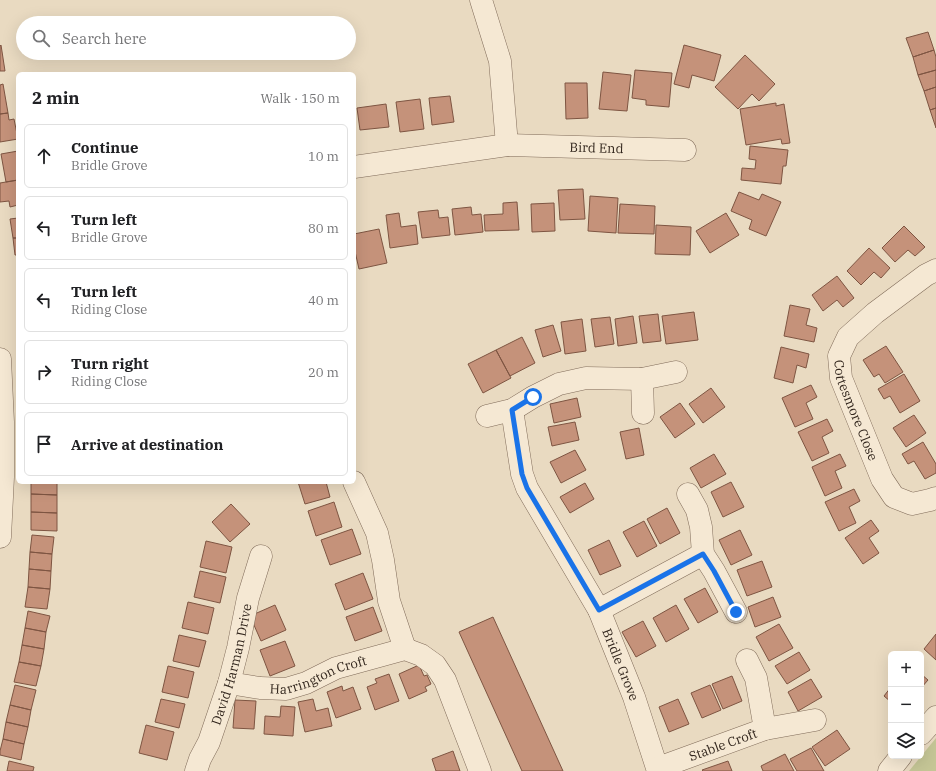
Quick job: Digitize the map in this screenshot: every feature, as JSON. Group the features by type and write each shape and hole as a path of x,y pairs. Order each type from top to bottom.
{"street":[{"path":"481,0 500,61 507,145"},
{"name":"Bird End","path":"356,166 507,145 685,150"},
{"name":"Cottesmore Close","path":"936,270 926,274 875,312 848,337 839,356 841,378 882,480 894,497 912,504 936,498"},
{"path":"0,359 3,477 0,537"},
{"path":"487,416 512,410 533,397 560,384 586,378 642,379 676,372"},
{"path":"642,379 643,413"},
{"name":"Bridle Grove","path":"512,410 522,474 527,488 599,610 634,697 658,770"},
{"path":"355,484 377,533 383,560 389,601 406,649 421,655 435,665 446,680 480,771"},
{"path":"688,494 697,510 702,527 703,554 736,612"},
{"path":"599,610 703,554"},
{"name":"David Harman Drive","path":"196,771 200,759 209,742 229,682 238,648 248,598 262,556"},
{"name":"Harrington Croft","path":"229,682 260,688 286,689 306,683 336,668 406,649"},
{"name":"Stable Croft","path":"747,660 756,678 765,729"},
{"path":"924,731 936,717"},
{"name":"Stable Croft","path":"658,770 765,729 816,720"},
{"path":"889,771 899,759"}],"green space":[{"path":"936,738 936,771 909,771 919,759 924,759 924,753"}],"building":[{"path":"928,32 934,50 913,57 906,38"},
{"path":"1,45 5,71 0,71"},
{"path":"684,45 721,55 714,81 692,75 689,88 674,84"},
{"path":"934,50 936,57 936,70 918,75 913,57"},
{"path":"745,55 775,84 759,101 752,94 738,109 715,87"},
{"path":"635,70 672,73 669,107 646,105 646,100 632,98"},
{"path":"936,70 936,87 924,91 918,75"},
{"path":"603,72 631,75 627,111 599,109"},
{"path":"565,83 587,83 588,118 566,119"},
{"path":"3,84 8,113 0,114 0,85"},
{"path":"936,87 936,108 930,110 924,91"},
{"path":"450,96 454,122 432,125 429,98"},
{"path":"420,99 424,129 400,132 396,102"},
{"path":"776,103 776,106 784,104 790,143 782,144 781,139 746,145 740,109"},
{"path":"386,104 389,127 360,130 357,108"},
{"path":"936,108 936,128 930,110"},
{"path":"8,113 9,120 14,119 16,139 0,142 0,114"},
{"path":"750,146 788,150 786,166 783,166 781,184 741,180 742,168 755,169 756,160 749,159"},
{"path":"16,151 16,180 6,182 1,154"},
{"path":"16,180 16,206 10,207 9,201 0,202 0,183"},
{"path":"583,189 585,219 560,220 558,190"},
{"path":"739,192 759,200 762,194 781,202 766,236 749,229 752,220 731,211"},
{"path":"590,196 618,198 616,233 588,231"},
{"path":"517,202 519,230 485,231 484,215 503,214 503,203"},
{"path":"554,203 555,231 532,232 531,204"},
{"path":"620,204 655,206 654,234 618,233"},
{"path":"471,207 472,215 481,214 483,232 455,235 452,209"},
{"path":"438,210 439,218 448,217 450,235 422,238 418,212"},
{"path":"399,213 401,227 416,225 418,244 390,248 386,215"},
{"path":"726,213 739,235 710,253 696,231"},
{"path":"16,218 16,238 13,238 10,219"},
{"path":"656,225 691,227 690,255 655,254"},
{"path":"904,226 925,247 915,256 908,250 895,262 882,248"},
{"path":"379,229 387,263 359,269 356,256 356,234"},
{"path":"13,238 16,238 15,255"},
{"path":"869,248 890,268 881,278 874,272 861,285 847,271"},
{"path":"837,276 854,298 843,307 837,300 823,311 812,295"},
{"path":"790,305 810,309 806,325 817,328 814,342 784,336"},
{"path":"694,312 698,340 666,344 662,316"},
{"path":"658,314 661,341 643,343 639,316"},
{"path":"633,316 637,343 618,346 615,319"},
{"path":"610,317 614,344 595,347 591,319"},
{"path":"582,319 586,351 565,354 561,322"},
{"path":"553,325 561,351 543,357 535,330"},
{"path":"522,337 535,363 510,376 496,350"},
{"path":"886,346 903,372 885,383 879,374 874,377 863,360"},
{"path":"781,347 809,354 806,368 797,365 793,383 774,378"},
{"path":"496,350 511,378 483,393 468,364"},
{"path":"904,374 920,401 900,413 890,396 884,399 878,389"},
{"path":"811,385 817,397 806,403 813,419 795,427 782,398"},
{"path":"711,388 725,407 703,423 689,404"},
{"path":"577,398 581,417 554,423 550,404"},
{"path":"680,403 695,424 675,438 660,417"},
{"path":"914,415 926,433 906,447 893,428"},
{"path":"827,419 833,431 822,437 829,453 812,461 798,432"},
{"path":"575,422 579,440 552,446 548,427"},
{"path":"639,428 644,455 626,459 620,432"},
{"path":"923,442 936,464 936,473 925,479 914,461 908,464 902,454"},
{"path":"575,450 586,470 561,483 550,462"},
{"path":"714,454 726,474 701,488 690,468"},
{"path":"840,454 846,466 835,471 842,488 825,496 812,467"},
{"path":"731,482 744,507 723,517 711,492"},
{"path":"585,483 594,499 570,513 560,497"},
{"path":"31,484 57,484 57,495 31,494"},
{"path":"299,484 327,484 330,497 305,504"},
{"path":"854,489 860,501 849,507 856,523 839,531 825,502"},
{"path":"31,494 57,495 57,513 31,512"},
{"path":"334,502 342,527 316,536 308,511"},
{"path":"231,504 250,524 230,542 212,522"},
{"path":"667,508 680,533 660,544 647,519"},
{"path":"31,512 57,513 57,531 31,530"},
{"path":"871,520 879,531 869,538 879,553 863,564 845,538"},
{"path":"644,521 657,546 637,557 623,532"},
{"path":"352,529 361,554 330,565 321,540"},
{"path":"740,530 752,555 731,565 719,540"},
{"path":"32,535 54,537 52,554 30,552"},
{"path":"609,540 621,566 600,575 588,550"},
{"path":"206,541 232,547 226,573 200,567"},
{"path":"30,552 52,554 51,571 29,569"},
{"path":"762,561 772,587 747,596 737,570"},
{"path":"29,569 51,571 50,589 28,587"},
{"path":"200,571 226,577 220,603 194,597"},
{"path":"363,573 373,599 345,610 335,584"},
{"path":"28,587 50,589 47,609 25,607"},
{"path":"705,588 718,612 698,623 684,599"},
{"path":"773,597 781,617 755,627 748,607"},
{"path":"188,602 214,608 208,634 182,628"},
{"path":"275,605 286,630 261,641 250,616"},
{"path":"676,605 689,629 666,642 653,618"},
{"path":"373,607 382,631 355,641 346,617"},
{"path":"28,611 50,616 46,632 25,628"},
{"path":"493,617 563,771 522,771 459,632"},
{"path":"643,621 656,646 636,657 622,632"},
{"path":"779,624 793,648 769,661 756,637"},
{"path":"25,628 46,632 44,649 22,645"},
{"path":"936,634 936,660 924,649"},
{"path":"179,635 206,641 199,667 173,661"},
{"path":"285,641 295,666 270,676 260,650"},
{"path":"22,645 44,649 41,666 19,662"},
{"path":"799,652 810,670 787,684 775,666"},
{"path":"19,662 41,666 36,686 14,682"},
{"path":"419,665 424,676 427,675 431,684 425,687 427,691 409,699 399,674"},
{"path":"168,666 194,672 188,698 162,692"},
{"path":"389,674 399,701 375,710 367,687 377,683 375,679"},
{"path":"732,676 742,701 723,709 712,684"},
{"path":"924,677 928,680 924,685"},
{"path":"811,679 822,697 798,711 788,692"},
{"path":"15,685 36,690 31,710 10,705"},
{"path":"710,685 721,710 702,718 691,693"},
{"path":"342,686 343,691 353,687 361,709 336,718 327,692"},
{"path":"888,691 888,699 884,696"},
{"path":"161,699 185,704 179,728 155,722"},
{"path":"313,699 316,711 328,708 332,726 305,732 298,702"},
{"path":"678,699 689,724 669,732 659,707"},
{"path":"235,700 256,701 254,729 233,728"},
{"path":"10,705 31,710 28,727 6,722"},
{"path":"281,706 295,707 293,736 264,734 265,716 280,717"},
{"path":"6,722 28,727 24,744 3,739"},
{"path":"146,725 174,732 167,760 139,753"},
{"path":"837,730 850,749 825,766 812,747"},
{"path":"3,739 24,744 21,760 0,755"},
{"path":"811,748 824,771 797,771 790,759"},
{"path":"453,751 460,771 436,771 432,759"},
{"path":"785,754 794,771 763,771 761,766"},
{"path":"9,761 34,767 33,771 7,771"},
{"path":"728,761 732,771 702,770"}],"route":[{"path":"533,397 512,410 522,474 527,488 599,610 703,554 736,612"}]}
